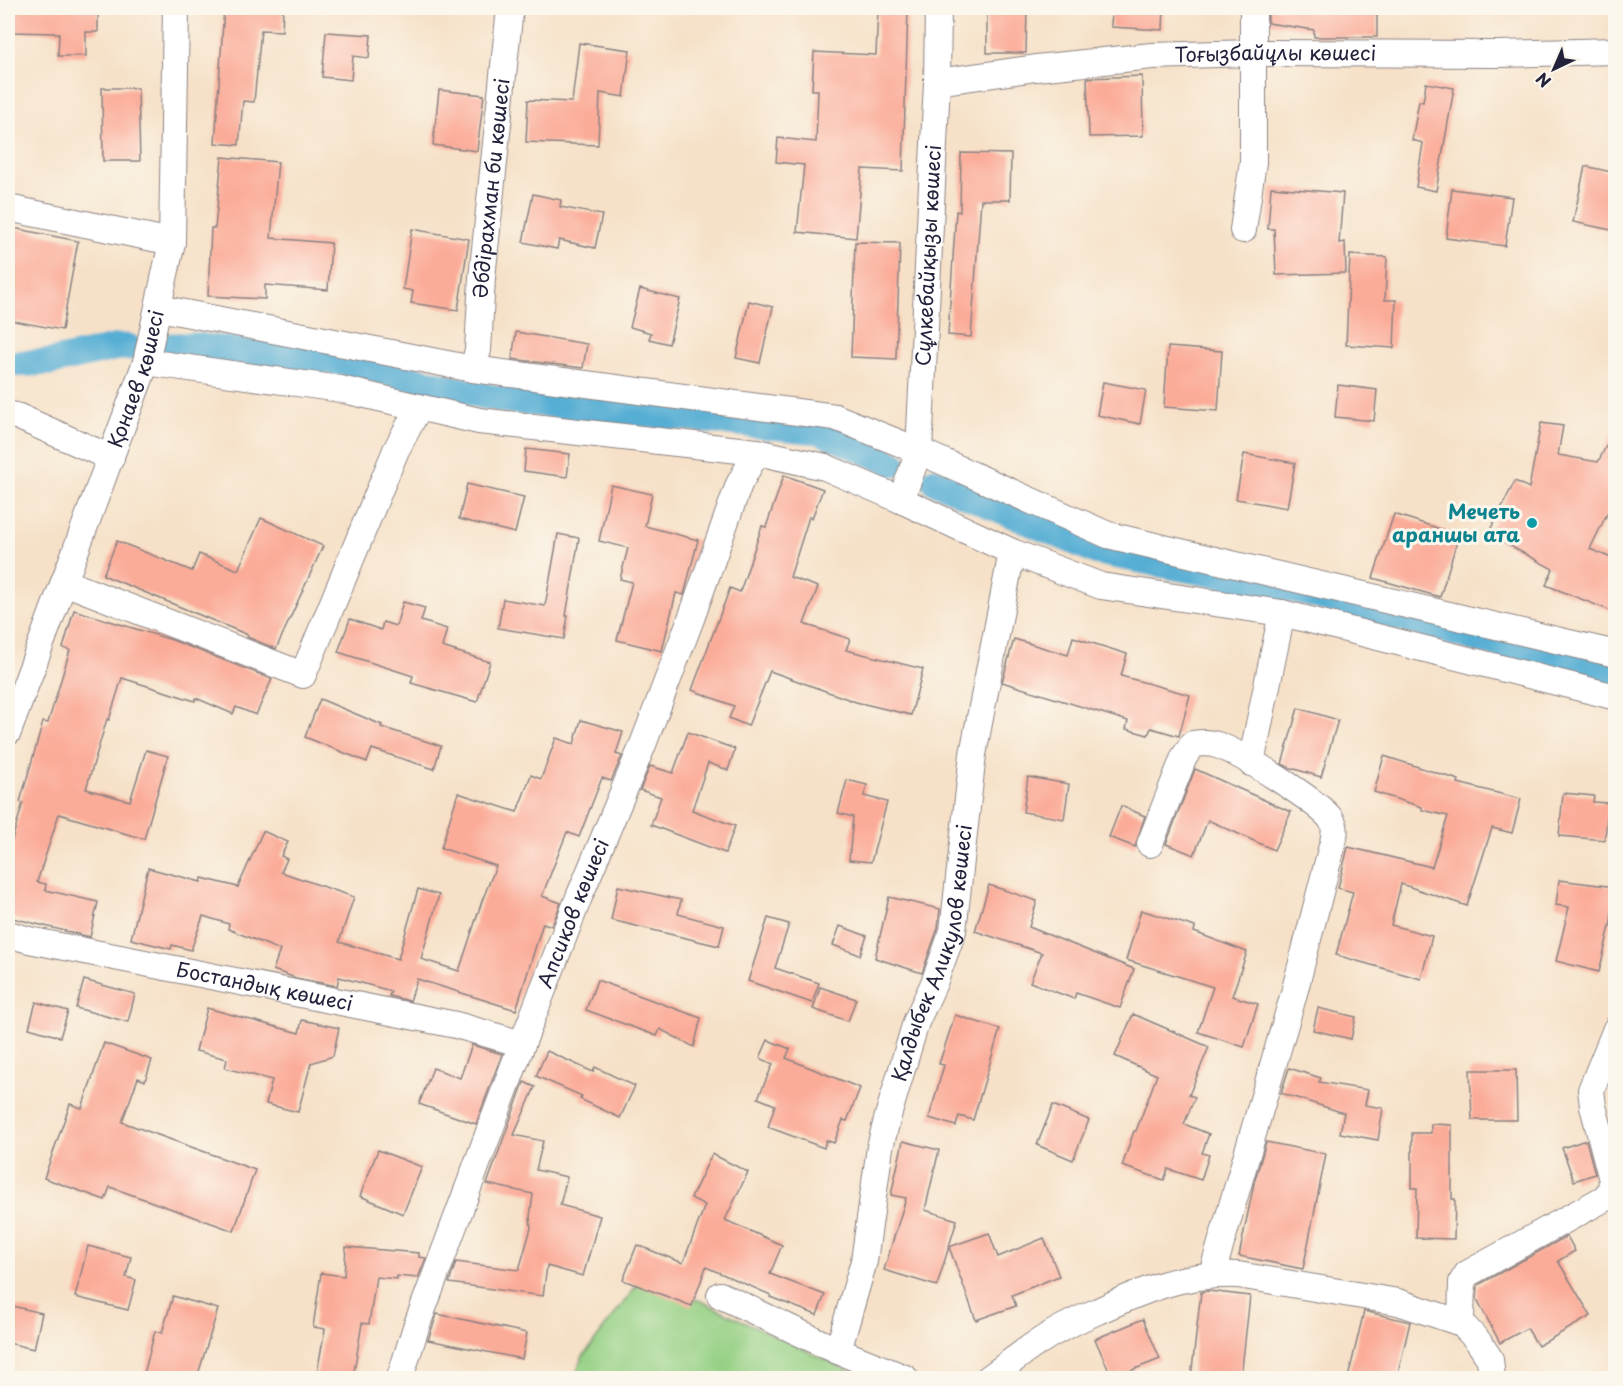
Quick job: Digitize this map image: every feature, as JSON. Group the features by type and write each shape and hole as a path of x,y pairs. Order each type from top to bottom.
{"street":[{"name":"Қонаев көшесі","path":"8,732 146,363 159,308 172,242 176,8"},
{"name":"Әбдірахман би көшесі","path":"473,369 478,350 482,278 510,8"},
{"name":"Сұлкебайқызы көшесі","path":"901,500 919,451 937,82 938,8"},
{"path":"1244,230 1253,162 1253,8"},
{"name":"Тоғызбайұлы көшесі","path":"937,82 1036,68 1152,56 1252,53 1498,54 1616,51"},
{"path":"8,208 172,242"},
{"path":"159,308 473,369 835,417 919,451 1108,535 1616,654"},
{"path":"146,363 340,389 479,421 757,452 825,467 1012,552 1101,586 1282,613 1616,697"},
{"path":"64,582 303,675 396,450 419,407"},
{"path":"8,414 20,417 111,458"},
{"name":"Апсиков көшесі","path":"400,1378 416,1327 522,1044 579,897 646,736 739,484 757,452"},
{"name":"Қалдыбек Аликулов көшесі","path":"838,1351 864,1261 880,1147 888,1116 916,1022 953,931 973,754 1012,552"},
{"path":"1251,763 1282,613"},
{"path":"1150,844 1184,757 1194,744 1206,743 1217,745 1251,763 1304,796 1332,820 1335,834 1293,997 1212,1274"},
{"name":"Бостандық көшесі","path":"8,934 456,1025 522,1044"},
{"path":"1461,1323 1462,1282 1467,1274 1605,1198 1611,1190 1612,1180 1593,1106 1592,1090 1616,1029"},
{"path":"989,1378 1037,1342 1081,1319 1170,1281 1212,1274 1238,1275 1398,1302 1461,1323 1478,1341 1490,1359 1492,1378"},
{"path":"720,1295 838,1351 905,1378"}],"green space":[{"path":"640,1281 701,1301 864,1378 575,1378 581,1359"}],"building":[{"path":"8,8 98,8 98,32 86,32 86,56 58,56 59,33 8,32"},
{"path":"224,8 283,8 282,31 261,30 254,102 243,101 239,145 215,143"},
{"path":"878,8 908,8 903,171 862,169 856,238 797,232 804,165 776,162 778,138 816,142 818,90 812,90 814,52 876,55"},
{"path":"987,8 1027,8 1026,53 987,53"},
{"path":"1112,8 1164,8 1163,30 1111,27"},
{"path":"1268,8 1377,8 1377,37 1314,37 1314,30 1268,23"},
{"path":"326,32 371,35 369,58 353,56 351,80 322,77"},
{"path":"579,43 630,50 624,97 600,93 598,145 526,142 528,100 572,102"},
{"path":"1142,76 1143,136 1089,137 1087,78"},
{"path":"1426,83 1454,88 1436,191 1416,187 1423,143 1412,140 1419,101 1423,102"},
{"path":"102,88 138,88 140,161 103,161"},
{"path":"439,90 484,95 477,151 433,145"},
{"path":"961,153 1011,154 1010,200 981,200 971,337 948,335 956,211 960,212"},
{"path":"222,157 278,162 271,238 331,243 328,290 265,285 265,299 208,296 211,228 215,228"},
{"path":"1585,166 1616,173 1616,231 1573,222"},
{"path":"1271,187 1343,193 1339,243 1345,242 1346,273 1276,275 1274,229 1268,229"},
{"path":"1452,189 1512,197 1505,246 1446,238"},
{"path":"533,194 561,200 560,207 602,215 595,248 559,240 557,249 523,242"},
{"path":"8,227 78,241 62,330 8,320"},
{"path":"412,229 469,239 458,310 411,303 413,291 403,289"},
{"path":"855,242 900,243 896,359 851,357"},
{"path":"1350,255 1387,257 1385,300 1396,300 1394,348 1346,345"},
{"path":"640,289 680,299 669,344 649,339 651,333 630,327"},
{"path":"749,301 773,307 760,363 736,358"},
{"path":"516,332 587,344 583,368 512,359"},
{"path":"1168,347 1222,351 1218,411 1164,407"},
{"path":"1103,382 1146,390 1140,424 1097,415"},
{"path":"1338,385 1377,390 1374,421 1335,417"},
{"path":"1541,423 1563,426 1558,455 1598,462 1616,426 1616,495 1590,549 1616,560 1616,613 1546,585 1553,569 1488,534 1515,481 1529,488"},
{"path":"526,449 570,454 567,477 524,471"},
{"path":"1244,454 1295,463 1287,508 1236,499"},
{"path":"784,475 823,489 812,518 809,517 790,577 818,587 804,624 850,639 846,650 923,669 911,715 856,702 770,671 748,726 729,718 734,706 692,690 730,588 740,592 762,526 766,527"},
{"path":"467,484 524,497 515,533 459,519"},
{"path":"611,485 652,494 645,526 698,540 684,595 676,593 662,651 617,640 632,582 620,579 628,548 599,541"},
{"path":"1394,514 1459,535 1440,597 1373,578"},
{"path":"261,518 323,546 276,649 247,637 248,635 103,575 117,541 192,571 199,554 238,570"},
{"path":"558,534 579,538 564,639 498,628 503,599 545,606"},
{"path":"403,602 425,608 421,621 447,629 442,647 490,662 477,702 411,683 413,676 338,652 350,619 381,630 383,622 396,626"},
{"path":"74,610 172,640 272,679 256,715 236,707 233,714 196,698 195,701 122,678 86,789 130,801 146,750 168,756 144,839 59,814 37,882 46,884 45,890 98,902 90,937 8,917 8,853 43,722 48,723 70,650 63,648"},
{"path":"1073,637 1127,654 1121,676 1190,695 1179,736 1151,728 1148,735 1126,729 1128,721 1002,682 1014,639 1068,655"},
{"path":"320,699 382,725 381,727 441,746 434,769 372,749 367,762 305,737"},
{"path":"1298,708 1338,720 1321,777 1282,764"},
{"path":"581,720 623,732 616,754 622,756 611,781 602,778 579,837 567,832 542,896 561,903 552,926 543,923 516,1010 417,979 410,1001 389,996 391,991 339,977 337,986 296,978 273,970 280,950 228,929 229,924 203,916 191,950 172,945 171,949 131,939 148,868 201,882 202,878 238,887 263,831 288,842 281,856 287,859 281,872 354,897 339,942 398,959 418,889 439,895 421,959 459,971 496,866 441,848 458,793 517,812 531,775 541,779 556,738 574,744"},
{"path":"688,732 735,749 728,770 708,763 692,810 735,826 725,853 651,825 661,797 640,790 650,766 673,773"},
{"path":"1384,756 1459,780 1458,783 1521,799 1512,833 1492,828 1467,906 1401,884 1391,925 1432,936 1421,979 1336,955 1353,892 1338,888 1348,847 1432,867 1448,816 1422,810 1422,807 1374,792"},
{"path":"1195,769 1291,812 1274,850 1208,820 1194,855 1166,844"},
{"path":"1028,777 1069,784 1064,819 1023,812"},
{"path":"847,780 867,785 864,796 887,802 871,862 849,860 853,817 838,813"},
{"path":"1563,793 1594,796 1593,802 1608,803 1605,840 1559,836"},
{"path":"1121,806 1145,816 1135,847 1109,837"},
{"path":"1559,880 1615,887 1611,922 1599,972 1556,961 1569,907 1556,905"},
{"path":"989,885 1037,901 1029,927 1134,969 1120,1008 1076,993 1074,999 1030,982 1042,953 975,931"},
{"path":"618,886 681,900 678,914 724,926 719,946 611,920"},
{"path":"889,897 940,909 938,928 922,973 875,958"},
{"path":"1141,910 1195,927 1194,932 1247,952 1232,996 1258,1004 1244,1047 1198,1032 1213,987 1126,960"},
{"path":"768,918 789,924 775,968 819,983 812,1003 748,981"},
{"path":"840,926 867,936 860,955 833,945"},
{"path":"84,980 135,994 128,1022 76,1008"},
{"path":"597,980 701,1018 694,1047 660,1029 657,1036 586,1010"},
{"path":"820,987 856,999 848,1021 813,1009"},
{"path":"36,1002 68,1011 60,1037 29,1028"},
{"path":"207,1008 299,1033 302,1020 339,1028 333,1056 311,1063 298,1112 266,1104 272,1080 225,1068 227,1059 196,1051"},
{"path":"1318,1008 1356,1017 1351,1039 1313,1030"},
{"path":"1133,1014 1209,1047 1189,1095 1195,1097 1184,1124 1209,1134 1202,1153 1209,1155 1201,1180 1168,1169 1164,1180 1122,1166 1157,1075 1115,1056"},
{"path":"955,1015 1000,1029 973,1120 959,1116 956,1126 929,1118 944,1065 939,1064"},
{"path":"768,1040 790,1049 786,1058 860,1088 847,1121 843,1120 834,1143 826,1140 824,1148 768,1127 775,1105 758,1098 773,1064 760,1058"},
{"path":"104,1043 152,1060 145,1081 138,1078 122,1122 255,1170 234,1231 110,1187 105,1200 44,1178 70,1104 82,1108"},
{"path":"472,1045 502,1054 476,1124 419,1104 433,1068 460,1078"},
{"path":"547,1051 593,1072 595,1067 635,1086 620,1118 580,1099 582,1096 536,1076"},
{"path":"1289,1068 1321,1078 1319,1082 1368,1090 1365,1105 1383,1108 1378,1140 1340,1133 1344,1113 1281,1093"},
{"path":"1470,1070 1516,1070 1517,1120 1472,1120"},
{"path":"524,1082 535,1087 514,1135 543,1141 536,1170 567,1177 560,1205 600,1216 583,1276 547,1266 543,1296 449,1283 456,1262 519,1270 531,1228 533,1194 487,1184"},
{"path":"1053,1105 1089,1120 1073,1160 1037,1145"},
{"path":"1431,1124 1452,1125 1454,1239 1416,1238 1417,1188 1412,1188 1412,1133 1431,1133"},
{"path":"1586,1140 1595,1174 1574,1181 1562,1148"},
{"path":"903,1141 939,1150 925,1210 957,1220 937,1286 884,1270 906,1198 891,1195"},
{"path":"1266,1142 1326,1154 1303,1269 1239,1256 1254,1183"},
{"path":"378,1150 422,1167 403,1214 360,1196"},
{"path":"712,1154 748,1172 725,1220 782,1245 770,1274 825,1295 817,1315 770,1297 771,1295 706,1267 692,1306 623,1280 637,1245 683,1263 705,1205 691,1198"},
{"path":"989,1233 998,1257 1044,1238 1059,1276 1012,1295 1016,1306 976,1320 949,1247"},
{"path":"1567,1236 1575,1251 1558,1261 1591,1316 1538,1346 1527,1328 1500,1343 1477,1299 1478,1285"},
{"path":"88,1246 131,1257 126,1277 136,1280 128,1310 75,1297"},
{"path":"346,1247 419,1253 419,1257 426,1258 418,1278 376,1277 369,1324 362,1323 353,1378 316,1378 325,1329 313,1327 321,1273 344,1276"},
{"path":"1201,1292 1250,1296 1241,1378 1191,1378"},
{"path":"173,1296 218,1309 197,1378 143,1378 155,1331 162,1333"},
{"path":"8,1305 42,1313 34,1349 8,1343"},
{"path":"1364,1311 1410,1322 1397,1378 1348,1378"},
{"path":"437,1314 527,1333 522,1359 428,1340"},
{"path":"1143,1319 1160,1359 1112,1378 1095,1339"}],"waterway":[{"path":"172,346 194,346 346,363 502,400 819,431 894,464"},
{"path":"8,364 51,362 118,347 128,347"},
{"path":"934,481 1098,552 1295,590 1616,677"}],"place":[{"name":"Мечеть араншы ата","path":"1532,523"}]}
